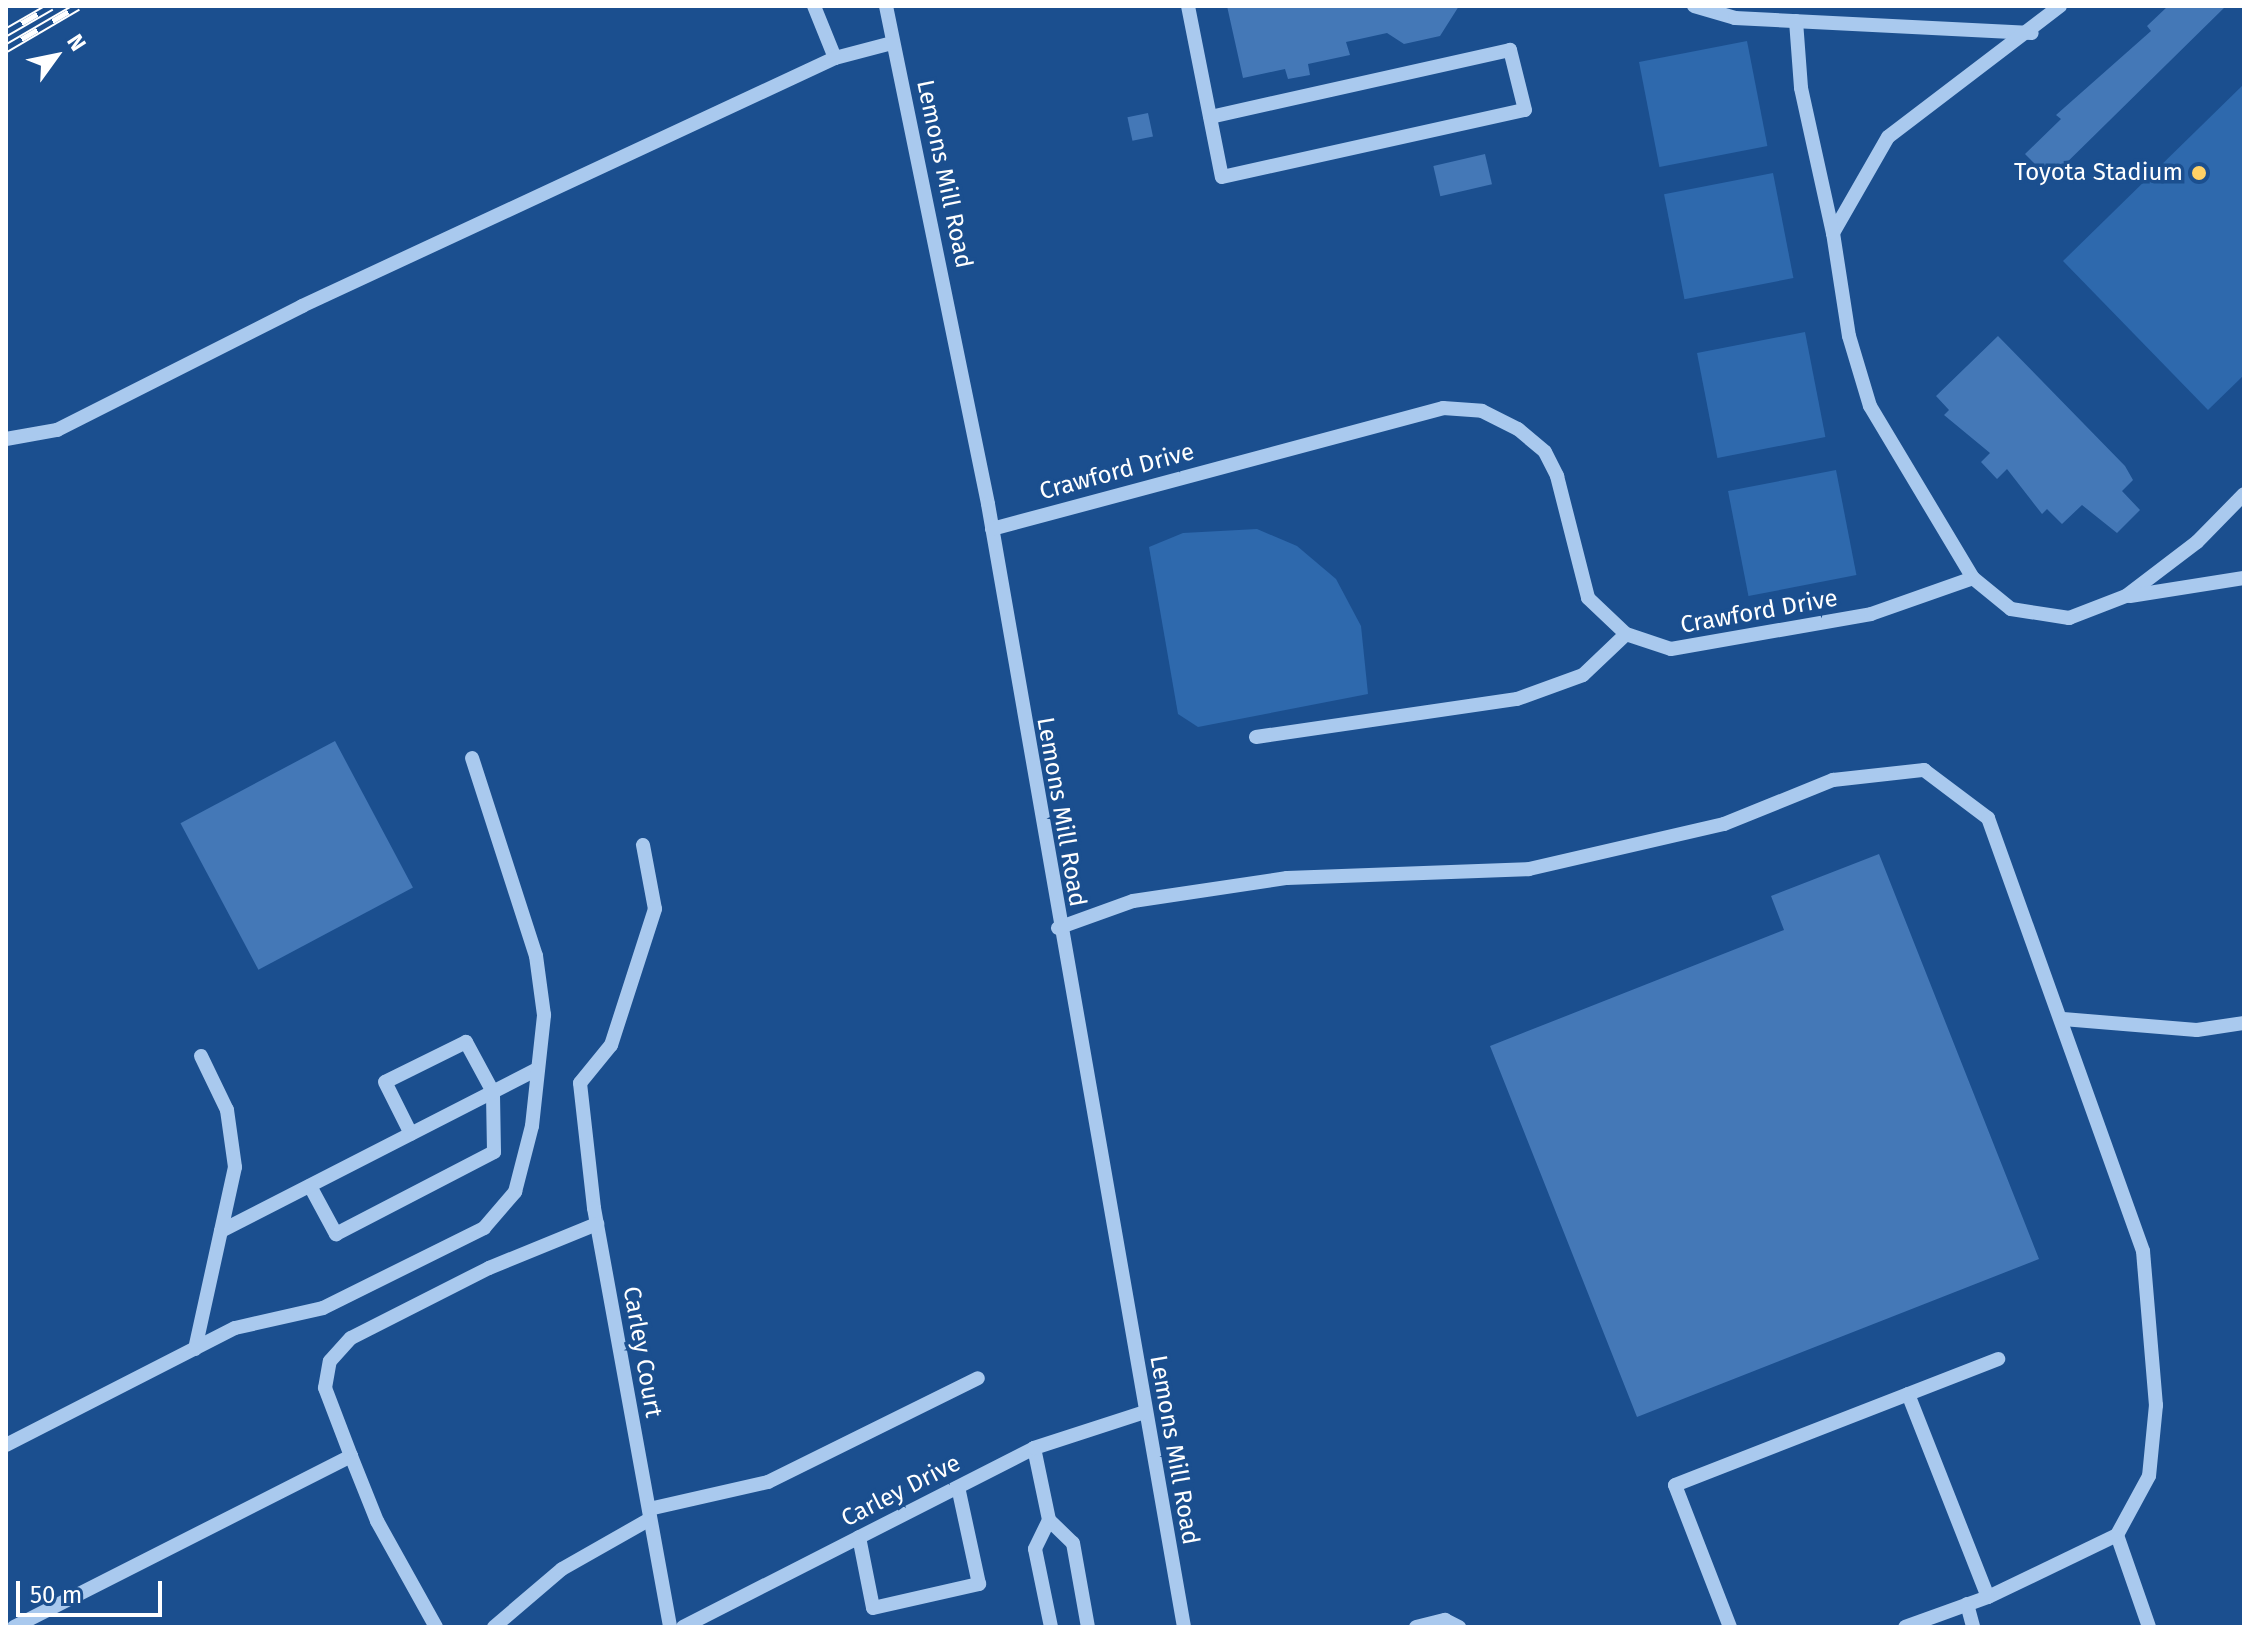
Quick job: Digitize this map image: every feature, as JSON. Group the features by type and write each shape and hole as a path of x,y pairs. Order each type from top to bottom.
{"street":[{"path":"814,6 835,58"},
{"name":"Lemons Mill Road","path":"886,6 892,43 922,163 992,529 1058,928 1184,1627"},
{"path":"1188,6 1210,117 1222,177 1525,110 1510,50 1210,117"},
{"path":"1694,6 1735,18 2032,33"},
{"path":"1833,233 1888,137 2032,33 2060,6"},
{"path":"1796,21 1801,88 1833,233 1849,336 1870,406 1973,578 2011,609 2069,618 2126,596 2244,578"},
{"path":"6,439 57,430 302,306 835,58 892,43"},
{"name":"Crawford Drive","path":"992,529 1385,420 1443,408 1482,411 1518,429 1545,452 1557,476 1588,598 1626,634 1671,649 1736,641 1871,614 1973,578"},
{"path":"2126,596 2197,542 2244,494"},
{"path":"1256,737 1517,699 1583,675 1626,634"},
{"path":"6,1445 235,1328 323,1308 484,1228 515,1192 538,1069 544,1015 536,956 472,758"},
{"path":"1058,928 1133,901 1287,878 1529,869 1724,824 1833,780 1924,770 1988,818 2063,1019 2143,1251 2156,1405 2149,1476 2117,1535 1988,1597 1905,1627"},
{"name":"Carley Court","path":"643,845 655,909 611,1045 580,1083 597,1224 670,1627"},
{"path":"2063,1019 2197,1030 2244,1023"},
{"path":"310,1186 336,1234 494,1152 493,1092 466,1042 385,1082 411,1134"},
{"path":"195,1349 235,1167 227,1110 201,1056"},
{"path":"221,1231 538,1069"},
{"path":"436,1627 377,1521 351,1456 325,1388 330,1361 351,1338 489,1268 597,1224"},
{"path":"1730,1627 1675,1485 1998,1359"},
{"path":"494,1627 562,1569 649,1514 768,1482 978,1378"},
{"path":"1908,1394 1988,1597"},
{"name":"Carley Drive","path":"683,1627 1034,1448 1145,1412"},
{"path":"1034,1448 1049,1520 1073,1543 1088,1627"},
{"path":"14,1627 351,1456"},
{"path":"859,1537 873,1608 979,1584 958,1487"},
{"path":"1049,1520 1035,1549 1051,1627"},
{"path":"2117,1535 2149,1627"},
{"path":"1967,1604 1973,1627"},
{"path":"1416,1627 1445,1620 1459,1627"}],"shaded area":[{"path":"1747,41 1767,146 1659,167 1639,62"},
{"name":"Toyota Stadium","path":"2244,84 2244,375 2208,410 2063,261"},
{"path":"1773,173 1793,278 1684,299 1664,194"},
{"path":"1805,332 1825,437 1717,458 1697,353"},
{"path":"1836,470 1856,575 1748,596 1728,491"},
{"path":"1257,529 1297,546 1336,579 1361,626 1368,694 1198,727 1178,714 1149,547 1183,533"}],"building":[{"path":"1227,6 1459,6 1440,36 1404,44 1387,33 1346,42 1350,55 1308,64 1310,75 1288,79 1285,69 1243,78"},
{"path":"2168,6 2226,6 2050,179 2025,154 2061,119 2056,115 2151,31 2147,26"},
{"path":"1148,113 1153,136 1132,141 1127,117"},
{"path":"1485,154 1492,184 1440,196 1433,166"},
{"path":"1998,336 2125,466 2133,480 2122,491 2140,510 2117,533 2082,505 2062,524 2047,509 2042,514 2007,469 1997,479 1981,462 1990,453 1944,415 1949,410 1936,396"},
{"path":"335,741 413,888 258,970 180,823"},
{"path":"1879,854 2039,1259 1637,1417 1490,1046 1784,930 1771,896"}],"railway":[{"path":"6,32 51,6"},
{"path":"6,48 78,6"}],"place":[{"name":"Toyota Stadium","path":"2199,173"}]}
